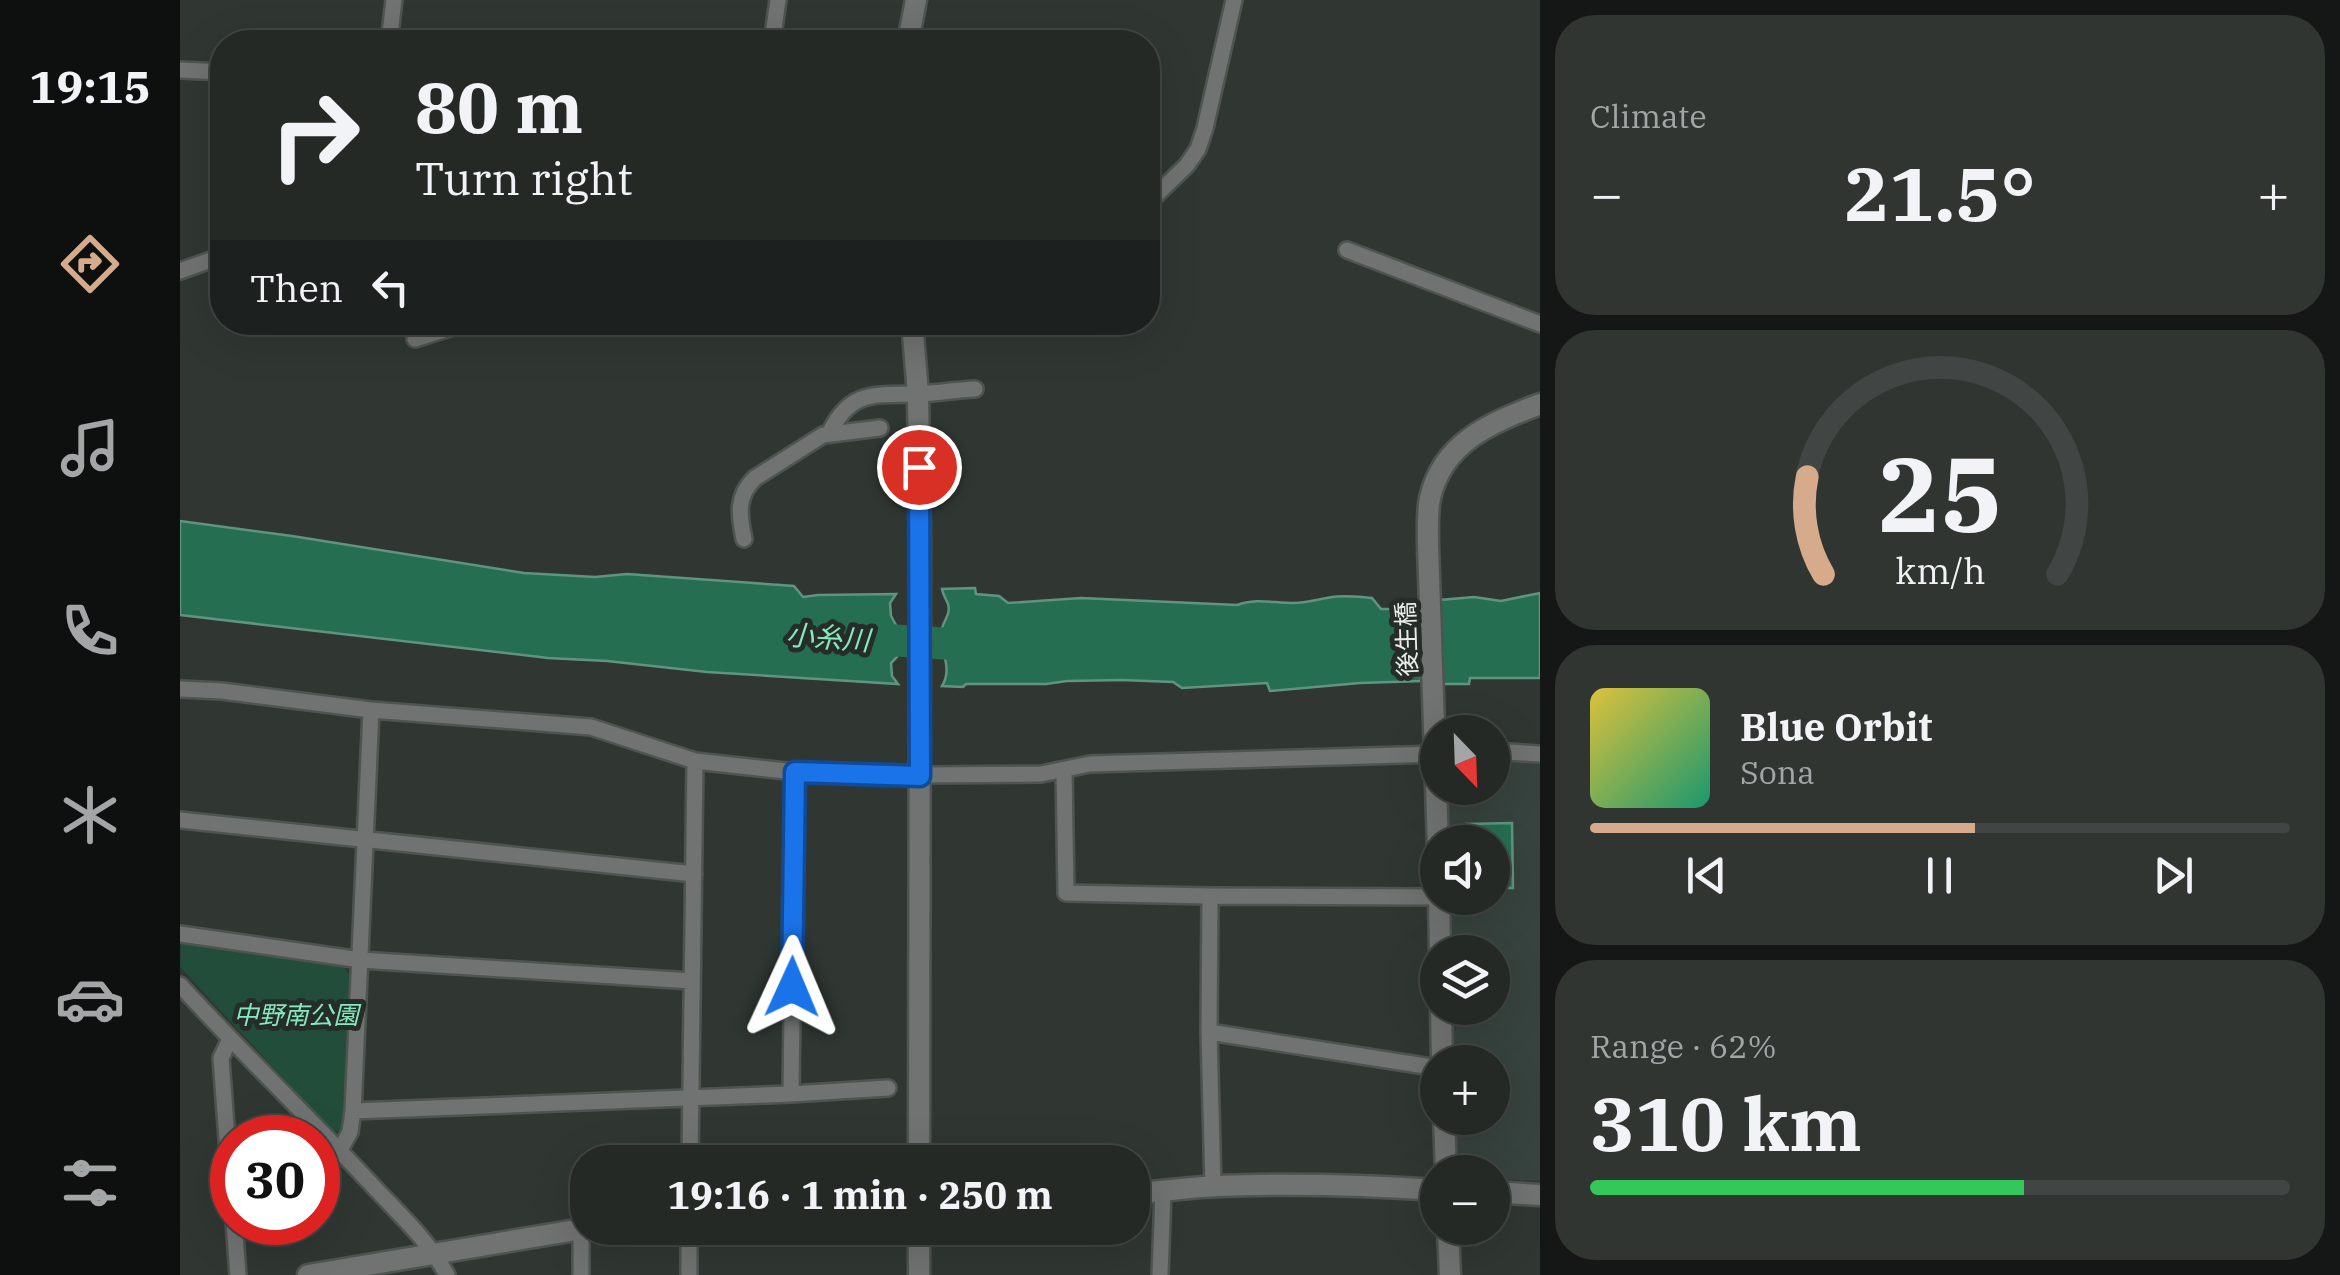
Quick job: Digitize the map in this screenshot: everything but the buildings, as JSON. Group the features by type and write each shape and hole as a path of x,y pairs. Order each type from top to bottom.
{"street":[{"path":"390,30 394,0"},
{"path":"774,30 778,0"},
{"path":"910,30 916,0"},
{"path":"1160,191 1198,149 1234,0"},
{"path":"180,70 210,71"},
{"path":"1347,250 1540,324"},
{"path":"180,271 210,260"},
{"path":"416,338 426,335"},
{"path":"913,335 920,545 919,1145"},
{"path":"829,434 842,412 872,394 975,389"},
{"name":"後生橋","path":"1433,715 1429,502 1449,460 1470,437 1540,404"},
{"path":"744,540 740,500 748,485 829,434 880,428"},
{"path":"180,689 371,710 591,727 696,761 795,772 1041,774 1090,764 1420,754"},
{"path":"371,710 352,1111 350,1132 340,1150 436,1254 447,1275"},
{"path":"1510,753 1540,754"},
{"path":"690,1145 696,761"},
{"path":"1064,770 1066,893 1420,897"},
{"path":"790,1094 795,772"},
{"path":"180,820 694,874"},
{"path":"1210,896 1214,1186"},
{"path":"180,934 360,960 692,981"},
{"path":"180,985 305,1115"},
{"path":"1210,1032 1420,1062"},
{"path":"225,1115 220,1058 230,1040"},
{"path":"352,1111 888,1088"},
{"path":"1150,1192 1214,1186 1334,1184 1420,1189"},
{"path":"1160,1275 1163,1192"},
{"path":"1510,1193 1540,1194"},
{"path":"308,1275 570,1231"},
{"path":"236,1245 238,1275"},
{"path":"581,1275 584,1245"},
{"path":"688,1275 689,1245"},
{"path":"919,1275 920,1245"},
{"path":"1449,1245 1450,1275"}],"shaded area":[{"path":"1510,760 1540,761 1540,1181 1510,1180 1510,1155 1455,1155 1454,1135 1510,1135 1510,1045 1452,1045 1451,1025 1510,1025 1510,935 1449,935 1448,915 1510,915 1510,825 1445,825 1445,805 1510,805"}],"green space":[{"name":"中野南公園","path":"181,941 344,967 349,975 346,1126 340,1132 340,1115 317,1115 180,967"}],"water":[{"path":"180,521 524,573 595,577 627,574 794,586 803,597 896,594 890,603 896,625 897,657 891,663 892,676 898,684 548,658 180,615"},
{"path":"975,588 976,594 999,596 1008,603 1081,598 1237,605 1258,601 1298,603 1337,596 1372,598 1381,609 1418,609 1421,681 1270,691 1267,683 1182,688 1173,682 1122,680 942,686 946,665 942,628 949,608 942,589"},
{"path":"1540,593 1540,678 1470,678 1469,684 1442,684 1440,600 1474,597 1501,601"},
{"path":"1512,823 1513,888 1510,825 1466,824"}],"waterway":[{"name":"小糸川","path":"855,638 986,646"}],"route":[{"path":"792,987 795,772 920,776 919,467"}]}
